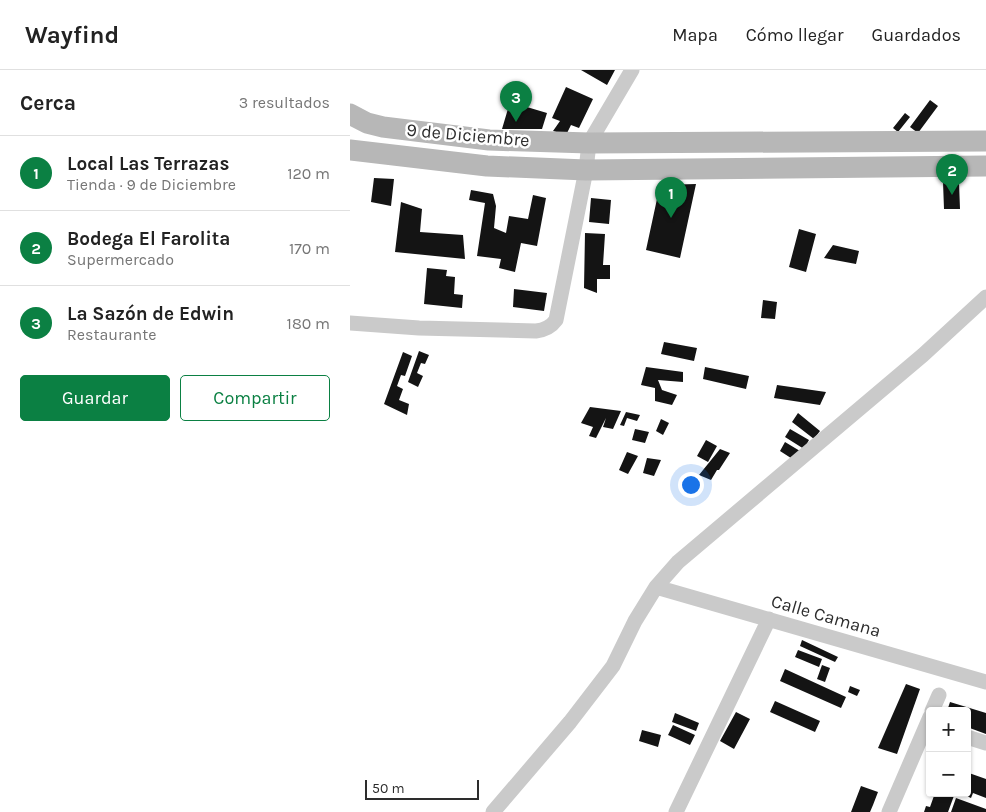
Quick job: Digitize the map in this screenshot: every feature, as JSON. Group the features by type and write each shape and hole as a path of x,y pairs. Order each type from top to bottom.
{"main road":[{"name":"9 de Diciembre","path":"350,114 367,123 383,128 489,140 589,143 986,141"},
{"path":"350,150 487,166 586,170 986,166"}],"street":[{"path":"350,323 419,328 542,330 556,320 586,170 589,143 632,70"},
{"path":"492,812 570,722 613,666 635,621 656,587 678,562 923,355 986,297"},
{"name":"Calle Camana","path":"656,587 986,682"},
{"path":"676,812 769,619"},
{"path":"934,707 939,695"},
{"path":"888,812 926,728"},
{"path":"971,738 986,743"}],"building":[{"path":"581,70 615,70 607,85"},
{"path":"566,87 593,99 579,128 571,125 566,135 553,131 560,121 552,118"},
{"path":"930,100 938,106 918,133 910,127"},
{"path":"510,102 547,113 542,129 502,129"},
{"path":"905,113 910,117 898,132 893,128"},
{"path":"374,178 394,179 391,206 371,202"},
{"path":"943,182 959,182 960,209 944,209"},
{"path":"696,184 680,258 646,250 660,185"},
{"path":"471,190 493,194 496,206 494,228 506,233 509,216 528,219 533,195 546,198 537,246 521,243 515,272 499,268 501,259 477,256 485,203 469,200"},
{"path":"591,198 611,200 609,224 589,222"},
{"path":"401,202 422,209 420,232 463,235 465,259 395,252"},
{"path":"799,229 816,234 806,272 789,267"},
{"path":"585,233 605,234 603,265 610,265 610,279 597,279 597,293 584,288"},
{"path":"833,245 859,251 856,264 824,258"},
{"path":"427,268 447,270 446,276 455,277 454,294 463,295 462,308 424,304"},
{"path":"514,289 547,293 544,311 513,307"},
{"path":"763,300 777,302 775,319 761,318"},
{"path":"664,342 697,348 694,361 661,354"},
{"path":"419,351 429,355 425,364 421,363 417,373 423,376 418,387 408,382"},
{"path":"403,352 412,356 405,376 401,375 397,386 403,389 399,400 409,404 407,415 384,404"},
{"path":"646,367 683,372 683,382 658,380 662,390 677,395 672,405 655,401 655,388 641,385"},
{"path":"705,367 749,376 746,389 703,379"},
{"path":"777,385 826,392 820,405 774,398"},
{"path":"590,407 621,411 613,429 603,427 606,418 596,438 589,436 593,427 581,423"},
{"path":"626,412 640,415 637,421 627,418 624,426 620,425"},
{"path":"798,413 820,431 814,439 792,422"},
{"path":"661,419 669,423 663,435 656,431"},
{"path":"635,429 649,432 645,443 632,440"},
{"path":"790,429 809,440 804,449 785,437"},
{"path":"706,440 717,446 708,462 697,456"},
{"path":"785,442 800,451 794,460 780,451"},
{"path":"720,449 730,453 711,480 699,475"},
{"path":"627,452 638,456 628,474 619,470"},
{"path":"647,458 661,460 654,476 643,473"},
{"path":"802,640 838,657 835,662 800,646"},
{"path":"798,650 822,659 819,667 795,657"},
{"path":"822,665 830,668 825,682 817,679"},
{"path":"785,669 846,697 841,708 780,681"},
{"path":"906,684 920,689 897,754 878,748"},
{"path":"850,686 860,690 857,696 848,692"},
{"path":"775,701 820,721 815,732 770,712"},
{"path":"950,702 966,707 948,707"},
{"path":"971,708 986,713 986,734 971,728"},
{"path":"736,712 750,719 734,749 720,741"},
{"path":"675,713 699,723 696,731 672,722"},
{"path":"673,725 695,735 690,745 668,735"},
{"path":"642,730 661,735 658,747 639,741"},
{"path":"971,774 986,779 986,798 973,793 971,798 969,797 971,797"},
{"path":"861,786 878,792 870,812 851,812"},
{"path":"934,797 954,797 948,812 924,812 926,806 930,807"},
{"path":"956,798 986,809 986,812 951,812"}],"place":[{"name":"La Sazón de Edwin","path":"516,122"},
{"name":"Bodega El Farolita","path":"952,195"},
{"name":"Local Las Terrazas","path":"671,218"}]}
